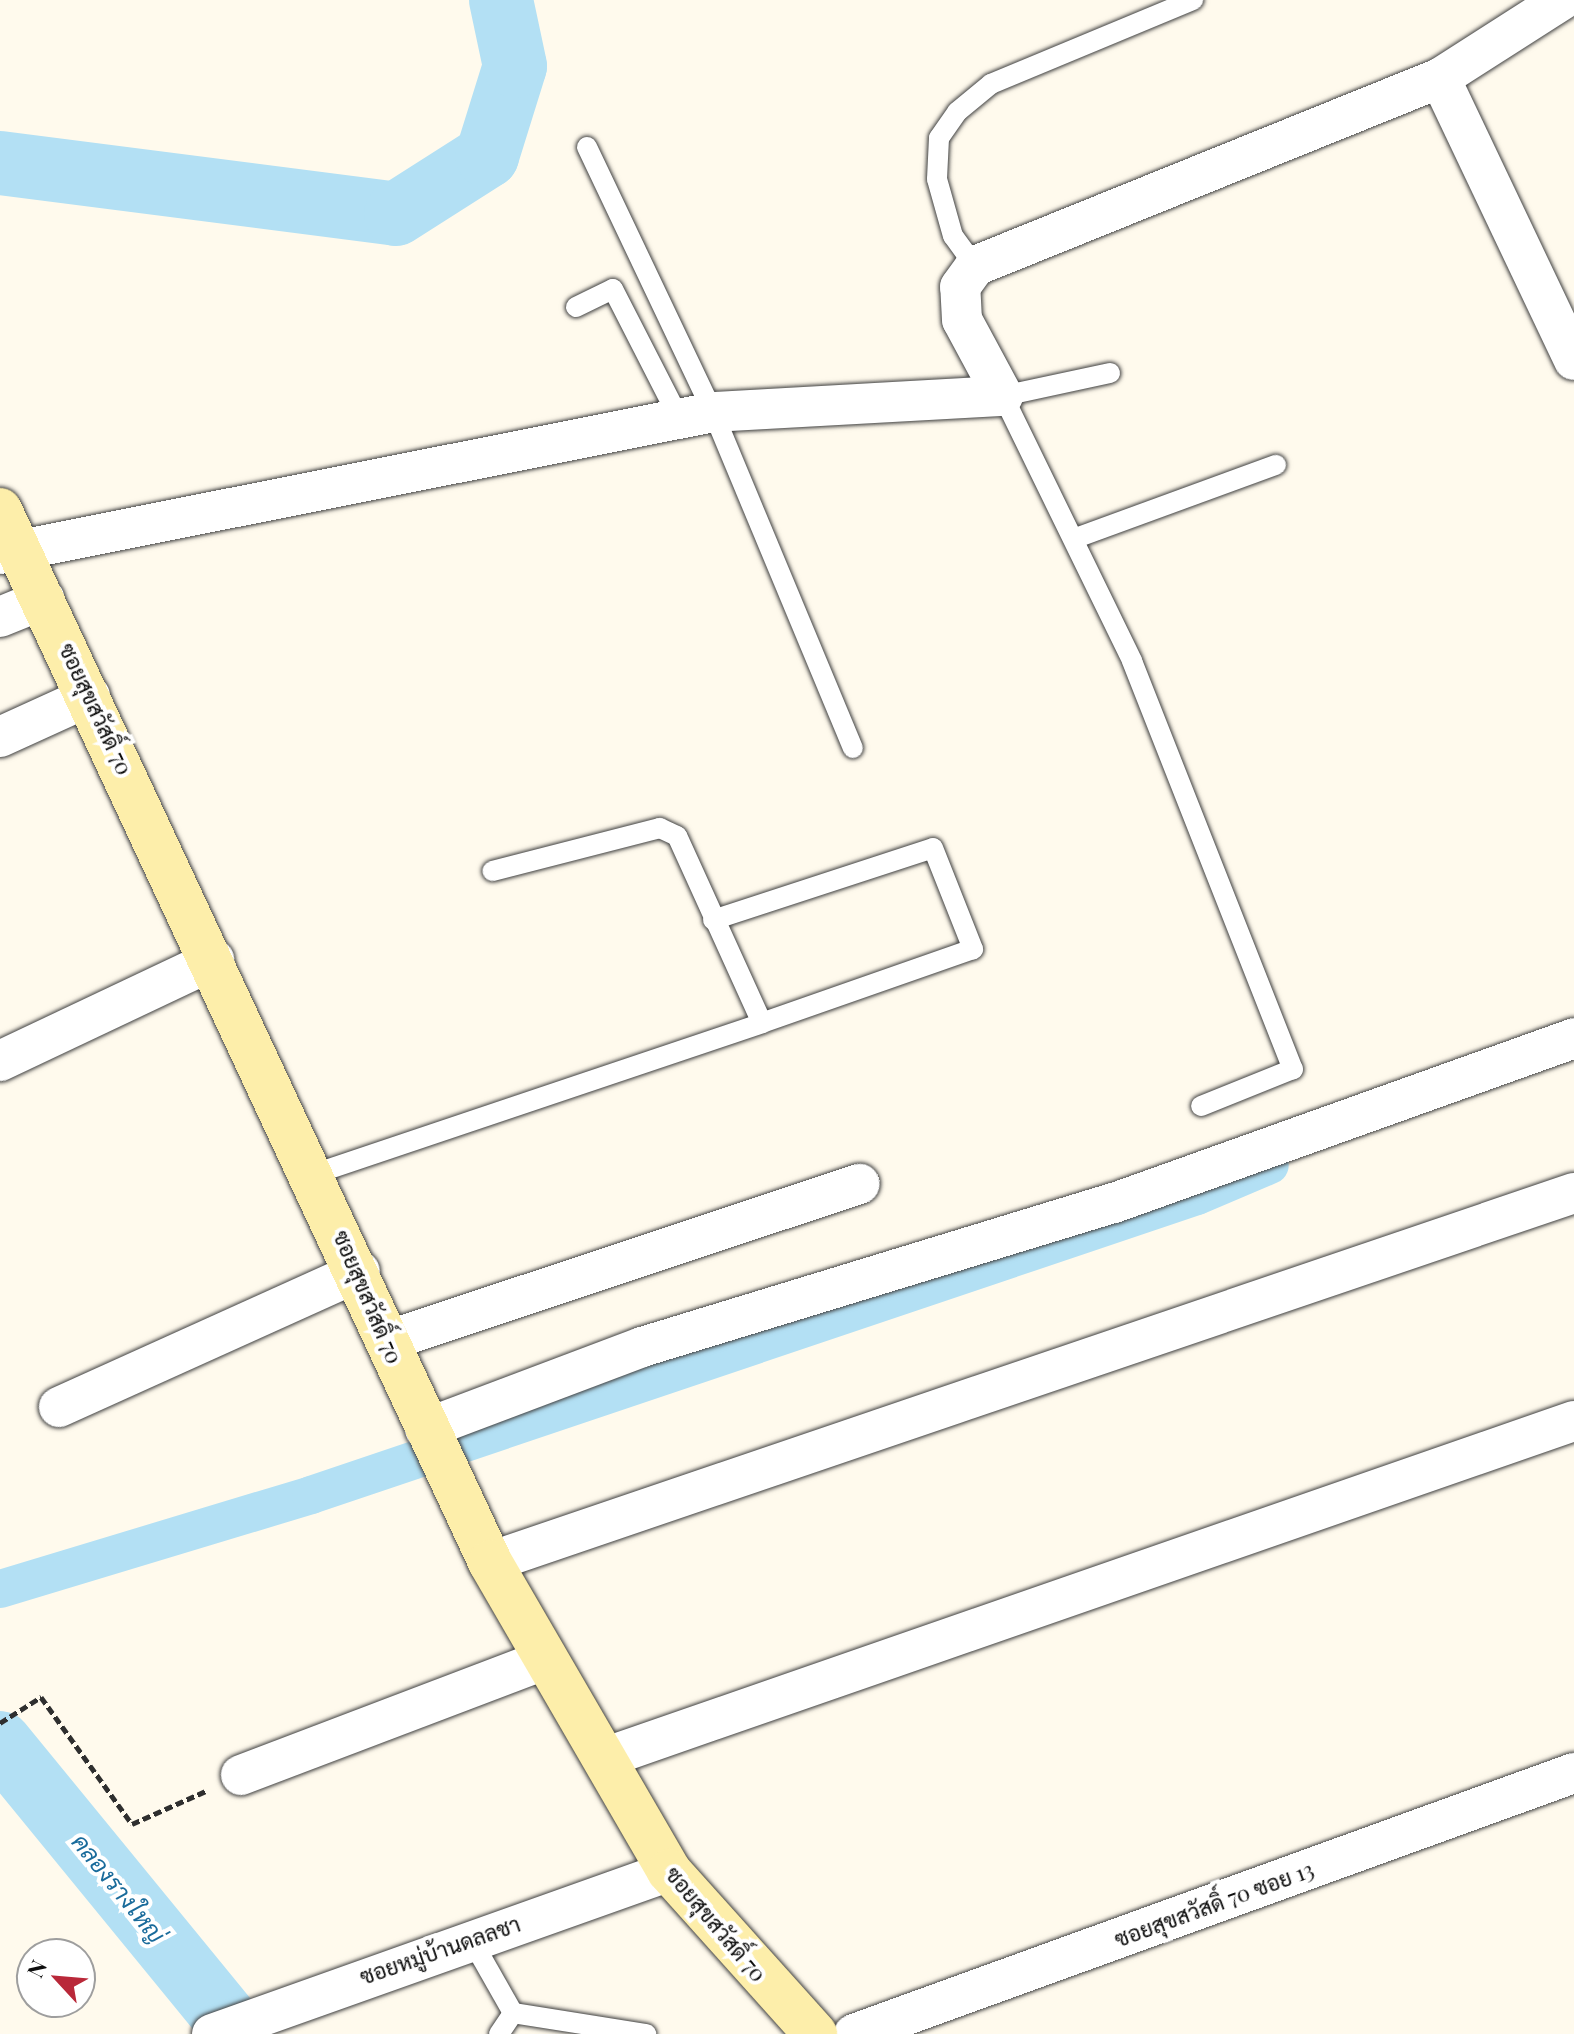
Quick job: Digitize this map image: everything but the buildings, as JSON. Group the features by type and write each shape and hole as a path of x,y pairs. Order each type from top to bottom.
{"street":[{"path":"6,536 696,415 1003,396 962,320 960,287 975,266 1440,78 1562,0"},
{"path":"1440,78 1574,360"},
{"name":"ซอยสุขสวัสดิ์ 70","path":"6,536 44,599 90,696 360,1271 450,1485 490,1562 669,1871 815,2034"},
{"path":"0,617 44,599"},
{"path":"0,737 90,696"},
{"path":"0,1061 214,960"},
{"path":"427,1432 642,1347 1114,1203 1574,1038"},
{"path":"387,1341 860,1184"},
{"path":"490,1562 1574,1193"},
{"path":"59,1407 360,1271"},
{"path":"604,1758 1574,1421"},
{"path":"241,1775 547,1659"},
{"name":"ซอยสุขสวัสดิ์ 70 ซอย 13","path":"854,2034 1574,1773"},
{"name":"ซอยหมู่บ้านดลลชา","path":"212,2034 303,1997 669,1871"}],"lane":[{"path":"975,266 953,236 937,179 939,138 957,112 991,84 1193,0"},
{"path":"587,147 696,415 853,748"},
{"path":"576,307 613,289 696,415"},
{"path":"1110,373 1003,396 1076,538 1293,1069 1201,1106"},
{"path":"1076,538 1276,465"},
{"path":"492,871 660,828 677,836 762,1023"},
{"path":"314,1174 973,949 933,848 713,920"},
{"path":"471,1939 513,2013"},
{"path":"499,2034 513,2013"},
{"path":"513,2013 646,2034"}],"path":[{"path":"0,1723 41,1697 132,1824 241,1775"}],"waterway":[{"path":"0,163 396,214 487,156 515,66 501,0"},
{"path":"0,1589 311,1495 1197,1196 1270,1165"},
{"name":"คลองรางใหญ่","path":"0,1743 238,2034"}]}
